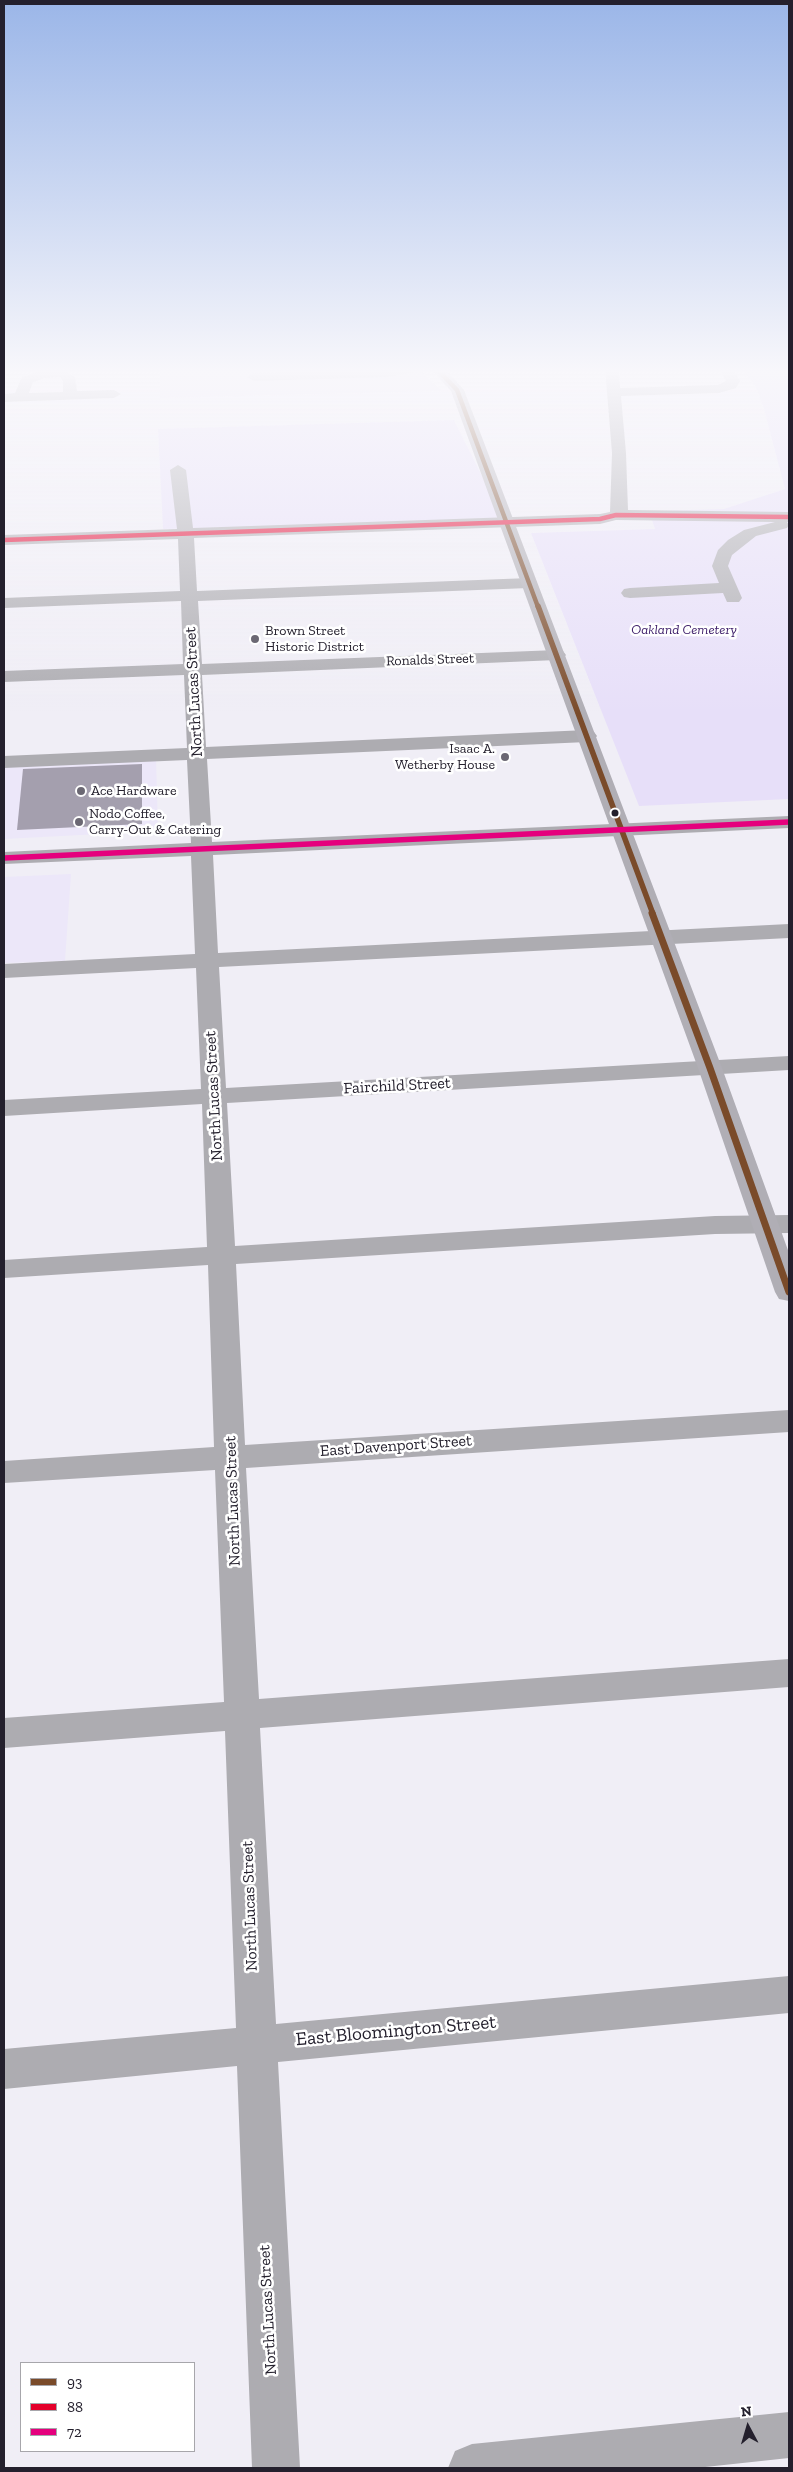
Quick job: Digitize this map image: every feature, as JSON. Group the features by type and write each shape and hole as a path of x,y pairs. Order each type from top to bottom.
{"main road":[{"path":"492,483 710,1068 777,1224 789,1292"}],"street":[{"name":"North Lucas Street","path":"180,483 186,534 202,848 276,2468"},
{"path":"616,515 620,511 619,483"},
{"path":"4,540 600,519 616,515 789,517"},
{"path":"630,593 731,593 720,566 724,553 734,543 750,533 789,523"},
{"path":"4,603 529,583"},
{"name":"Ronalds Street","path":"4,677 557,655"},
{"path":"4,762 587,736"},
{"path":"4,858 789,822"},
{"path":"4,970 789,931"},
{"name":"Fairchild Street","path":"4,1108 214,1098 789,1063"},
{"path":"4,1269 777,1224"},
{"name":"East Davenport Street","path":"4,1472 789,1420"},
{"path":"4,1733 789,1673"},
{"name":"East Bloomington Street","path":"4,2069 256,2043 789,1995"},
{"path":"472,2468 789,2435"}],"shaded area":[{"name":"Ace Hardware","path":"156,757 158,831 4,839 4,765"},
{"path":"71,874 65,961 4,963 4,877"}],"green space":[{"path":"161,483 486,483 505,522 163,529"},
{"name":"Oakland Cemetery","path":"784,483 789,483 789,799 639,806 531,533 655,529 649,511 724,509 785,489"}],"building":[{"name":"Ace Hardware","path":"142,764 142,824 17,830 23,769"}],"transit line":[{"name":"93","path":"492,483 710,1068 789,1292"},
{"name":"88","path":"4,540 600,519 616,515 789,517"},
{"name":"72","path":"4,858 789,822"}],"place":[{"name":"Brown Street Historic District","path":"255,639"},
{"name":"Isaac A. Wetherby House","path":"505,757"},
{"name":"Ace Hardware","path":"81,791"},
{"name":"Nodo Coffee, Carry-Out & Catering","path":"79,822"}]}
